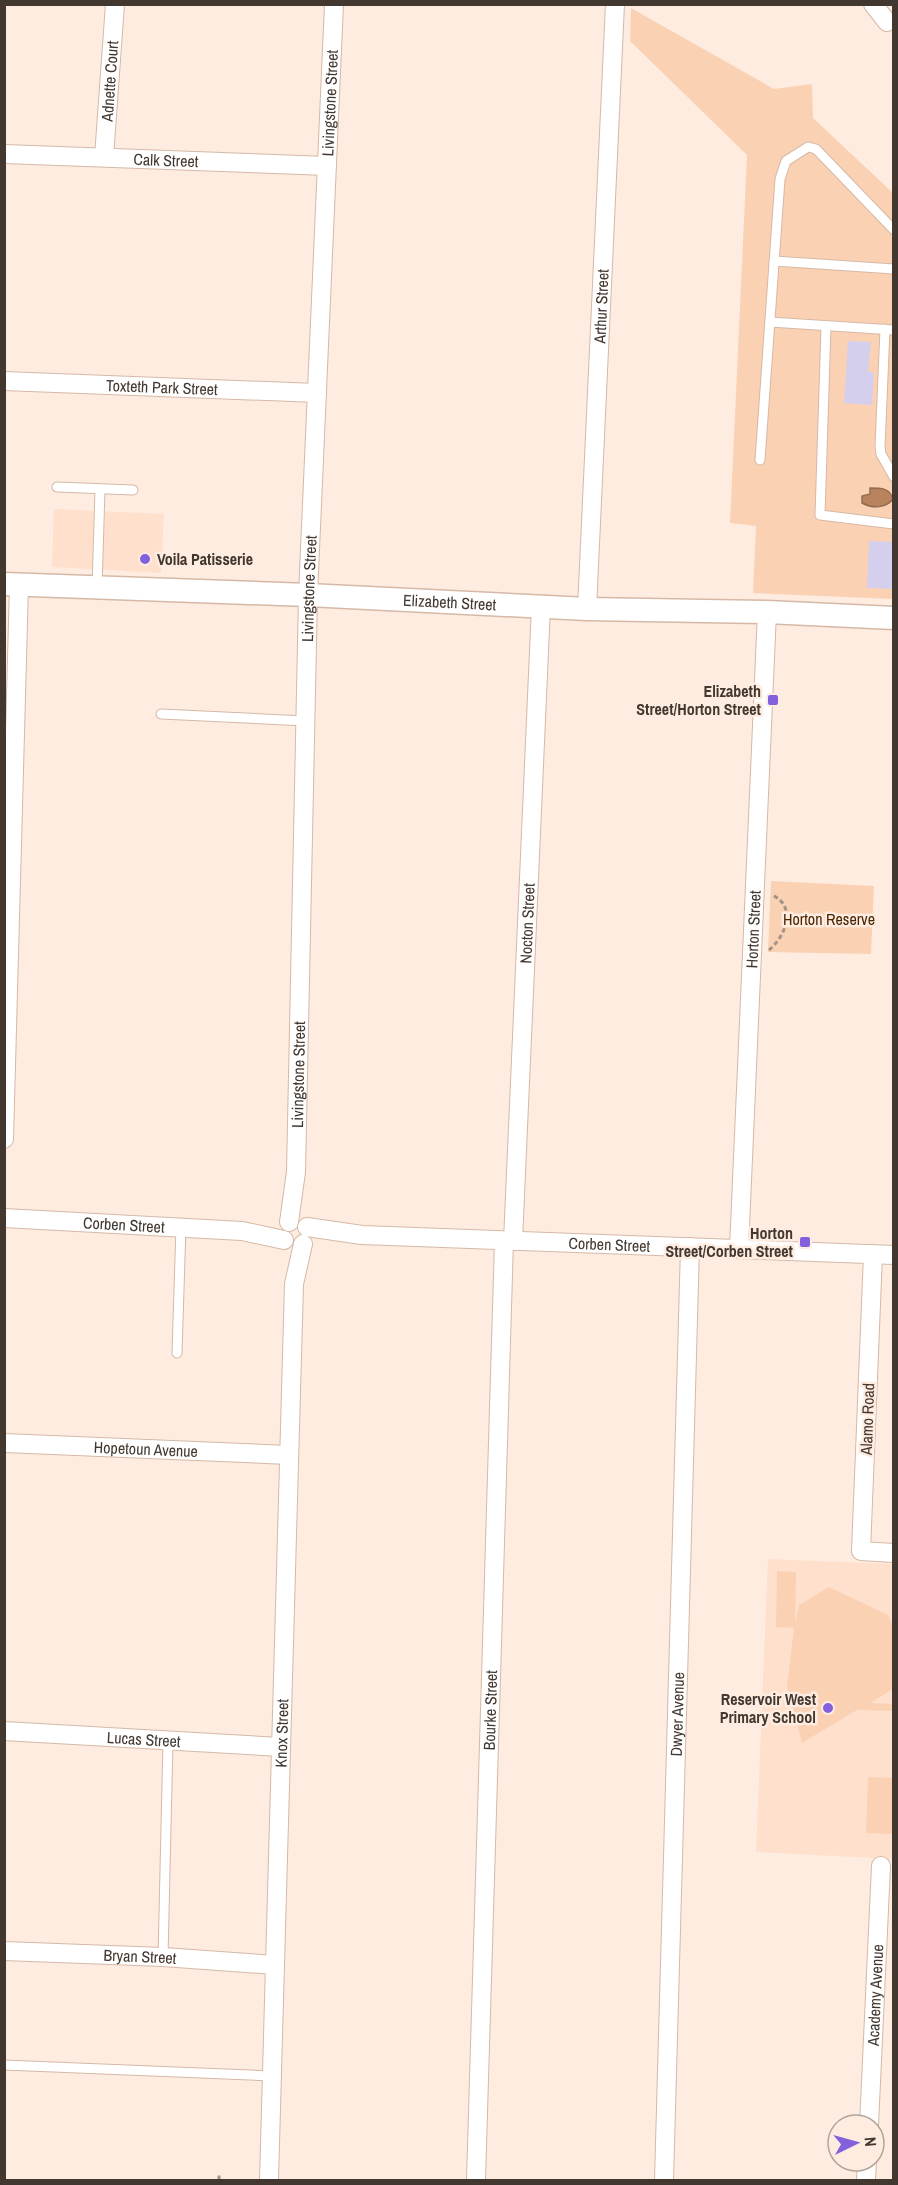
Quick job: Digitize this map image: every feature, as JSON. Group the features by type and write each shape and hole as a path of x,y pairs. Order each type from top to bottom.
{"street":[{"name":"Adnette Court","path":"104,157 116,4"},
{"name":"Livingstone Street","path":"295,1233 308,595 334,4"},
{"name":"Arthur Street","path":"587,609 615,4"},
{"path":"873,4 886,22"},
{"name":"Calk Street","path":"4,154 327,166"},
{"name":"Toxteth Park Street","path":"4,381 317,393"},
{"name":"Elizabeth Street","path":"12,584 308,595 587,609 767,612 894,618"},
{"path":"4,1139 12,584"},
{"name":"Nocton Street","path":"509,1241 541,606"},
{"name":"Horton Street","path":"739,1249 767,612"},
{"name":"Corben Street","path":"4,1218 242,1231 894,1255"},
{"name":"Knox Street","path":"269,2181 295,1233"},
{"name":"Bourke Street","path":"476,2181 509,1241"},
{"name":"Dwyer Avenue","path":"664,2181 690,1247"},
{"name":"Alamo Road","path":"873,1254 861,1551 894,1553"},
{"name":"Hopetoun Avenue","path":"4,1443 289,1455"},
{"name":"Lucas Street","path":"4,1731 281,1747"},
{"name":"Academy Avenue","path":"870,2113 885,1983 881,1866"},
{"name":"Bryan Street","path":"4,1951 163,1957 275,1965"}],"lane":[{"path":"760,460 780,179 786,161 808,147 816,149 894,230"},
{"path":"774,261 894,269"},
{"path":"770,322 889,329 880,447 881,454 894,477"},
{"path":"826,327 820,515 894,524"},
{"path":"57,487 133,490"},
{"path":"97,588 100,489"},
{"path":"161,714 306,721"},
{"path":"177,1353 181,1226"},
{"path":"163,1957 168,1741"},
{"path":"4,2065 272,2076"}],"path":[{"path":"768,952 778,943 786,922 786,910 782,901 771,894"},
{"path":"219,2174 219,2181"}],"shaded area":[{"path":"870,488 887,491 893,499 879,507 862,503 862,496 870,494"},
{"path":"54,509 164,514 161,573 52,567"},
{"name":"Reservoir West Primary School","path":"768,1559 893,1564 893,1859 756,1852"}],"green space":[{"path":"631,8 774,89 812,84 813,118 893,193 893,599 753,593 756,526 730,523 747,155 630,41"},
{"name":"Horton Reserve","path":"771,881 874,886 871,954 768,952"},
{"path":"777,1571 796,1572 795,1623 799,1605 829,1587 888,1615 893,1627 893,1689 870,1703 893,1704 893,1711 857,1710 802,1743 787,1686 794,1628 776,1627"},
{"path":"868,1777 893,1778 893,1834 866,1833"}],"building":[{"path":"848,341 871,342 868,372 874,372 872,405 844,403"},
{"path":"869,541 894,542 894,589 867,588"}],"place":[{"name":"Voila Patisserie","path":"145,559"},
{"name":"Elizabeth Street/Horton Street","path":"773,700"},
{"name":"Horton Street/Corben Street","path":"805,1242"},
{"name":"Reservoir West Primary School","path":"828,1708"}]}
